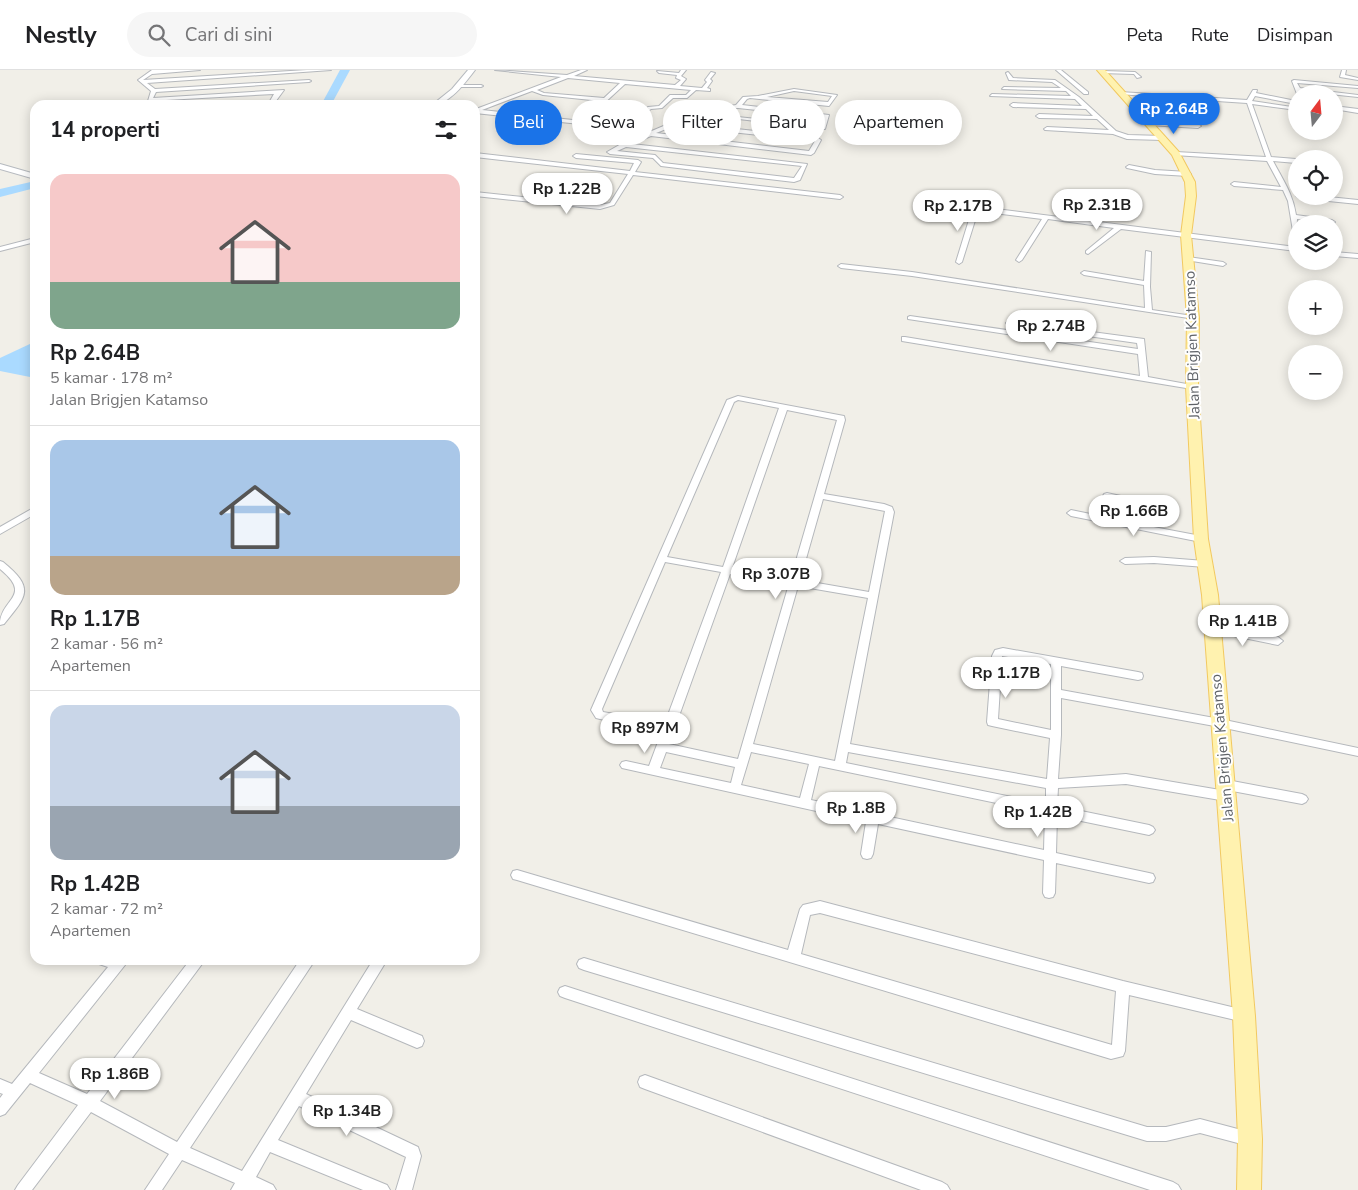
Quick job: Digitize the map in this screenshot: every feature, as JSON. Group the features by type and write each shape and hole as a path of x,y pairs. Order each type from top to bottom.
{"main road":[{"path":"441,100 458,86 472,70"},
{"name":"Jalan Brigjen Katamso","path":"1102,71 1176,154 1188,174 1191,196 1186,235 1193,318 1192,387 1201,539 1213,629 1244,1016 1250,1139 1249,1190"},
{"path":"0,166 30,173"}],"street":[{"path":"142,82 140,79 155,70"},
{"path":"148,73 198,70"},
{"path":"142,82 329,70"},
{"path":"154,91 150,100 280,92 309,81 329,70"},
{"path":"497,70 525,71 706,90 710,82 707,80 713,73"},
{"path":"480,109 585,70"},
{"path":"1058,70 1086,93"},
{"path":"1344,70 1342,76 1358,79"},
{"path":"1102,71 1135,73 1140,77"},
{"path":"659,72 682,72"},
{"path":"676,87 684,79 678,77 682,72"},
{"path":"1008,73 1011,79 1053,81 1077,98 1114,132"},
{"path":"588,78 593,74"},
{"path":"1297,85 1295,80 1334,85"},
{"path":"142,82 154,91 309,81"},
{"path":"533,90 543,94 604,100 624,82"},
{"path":"458,86 481,86"},
{"path":"1343,86 1358,88"},
{"path":"1004,88 1067,90"},
{"path":"653,108 660,107 672,96 687,97 694,89"},
{"path":"741,103 745,98 794,90 835,95 830,104 825,104"},
{"path":"274,100 280,92"},
{"path":"1120,93 1181,96 1288,107"},
{"path":"1286,189 1269,159 1249,102 1254,93 1288,100"},
{"path":"992,95 1077,98"},
{"path":"1343,95 1358,96"},
{"path":"1181,96 1184,100 1185,108"},
{"path":"760,97 790,100"},
{"path":"1343,103 1358,104"},
{"path":"1013,105 1088,108"},
{"path":"1135,108 1161,108"},
{"path":"1343,109 1358,111"},
{"path":"480,111 495,113"},
{"path":"1039,116 1099,118"},
{"path":"653,132 676,124 751,132"},
{"path":"1150,124 1198,126"},
{"path":"1047,129 1114,132 1127,137 1163,138"},
{"path":"653,135 811,153 815,145"},
{"path":"622,145 750,160 805,165 796,180 661,164 655,157 610,151 622,145"},
{"path":"732,184 758,147"},
{"path":"1176,154 1288,160"},
{"path":"480,195 600,208 614,201 633,172 637,161 576,156"},
{"path":"480,157 633,172 840,197"},
{"path":"1129,167 1155,172 1188,174"},
{"path":"1234,184 1286,189"},
{"path":"1343,201 1358,202"},
{"path":"932,203 1288,248"},
{"path":"959,262 976,208"},
{"path":"1020,260 1046,217"},
{"path":"1088,252 1120,226"},
{"path":"0,249 30,241"},
{"path":"1148,252 1147,284 1149,311"},
{"path":"1343,255 1358,256"},
{"path":"1188,259 1223,264"},
{"path":"841,266 912,274 1193,318"},
{"path":"1084,273 1147,284"},
{"path":"910,318 1142,352"},
{"path":"1010,323 1141,341 1144,378"},
{"path":"905,338 1192,387"},
{"path":"668,728 600,715 596,710 731,400 741,398 841,418 735,788"},
{"path":"653,771 727,570 784,406"},
{"path":"819,496 888,508 890,512 840,766"},
{"path":"1107,496 1136,502 1139,526"},
{"path":"0,531 30,513"},
{"path":"1071,513 1201,539"},
{"path":"663,559 873,596"},
{"path":"1124,561 1154,560 1205,564"},
{"path":"0,564 16,575 21,588 19,596 0,622"},
{"path":"1213,629 1278,641"},
{"path":"1056,735 995,724 992,720 997,656 999,653 1138,676"},
{"path":"1050,893 1052,784 1056,735 1056,662"},
{"path":"1056,693 1220,723 1358,752"},
{"path":"662,747 742,764"},
{"path":"747,747 1149,830"},
{"path":"843,747 1052,784 1126,779 1302,798"},
{"path":"805,803 815,761"},
{"path":"626,765 1149,878"},
{"path":"867,854 872,818"},
{"path":"517,876 1111,1052 1118,1051 1119,1047 1123,987"},
{"path":"793,958 804,913 807,908 820,908 1123,987 1244,1016"},
{"path":"584,964 1147,1134 1166,1134 1200,1126 1250,1139"},
{"path":"0,1109 118,965"},
{"path":"23,1190 194,965"},
{"path":"153,1190 305,965"},
{"path":"242,1185 377,965"},
{"path":"565,992 1174,1190"},
{"path":"348,1012 417,1040"},
{"path":"28,1074 89,1103 242,1185 268,1190"},
{"path":"645,1082 942,1190"},
{"path":"0,1086 14,1092"},
{"path":"296,1097 413,1152 414,1156 404,1190"},
{"path":"268,1144 382,1190"}],"water":[{"path":"30,344 30,377 0,371 0,358"}],"waterway":[{"path":"329,100 345,70"},
{"path":"0,193 30,185"}]}
